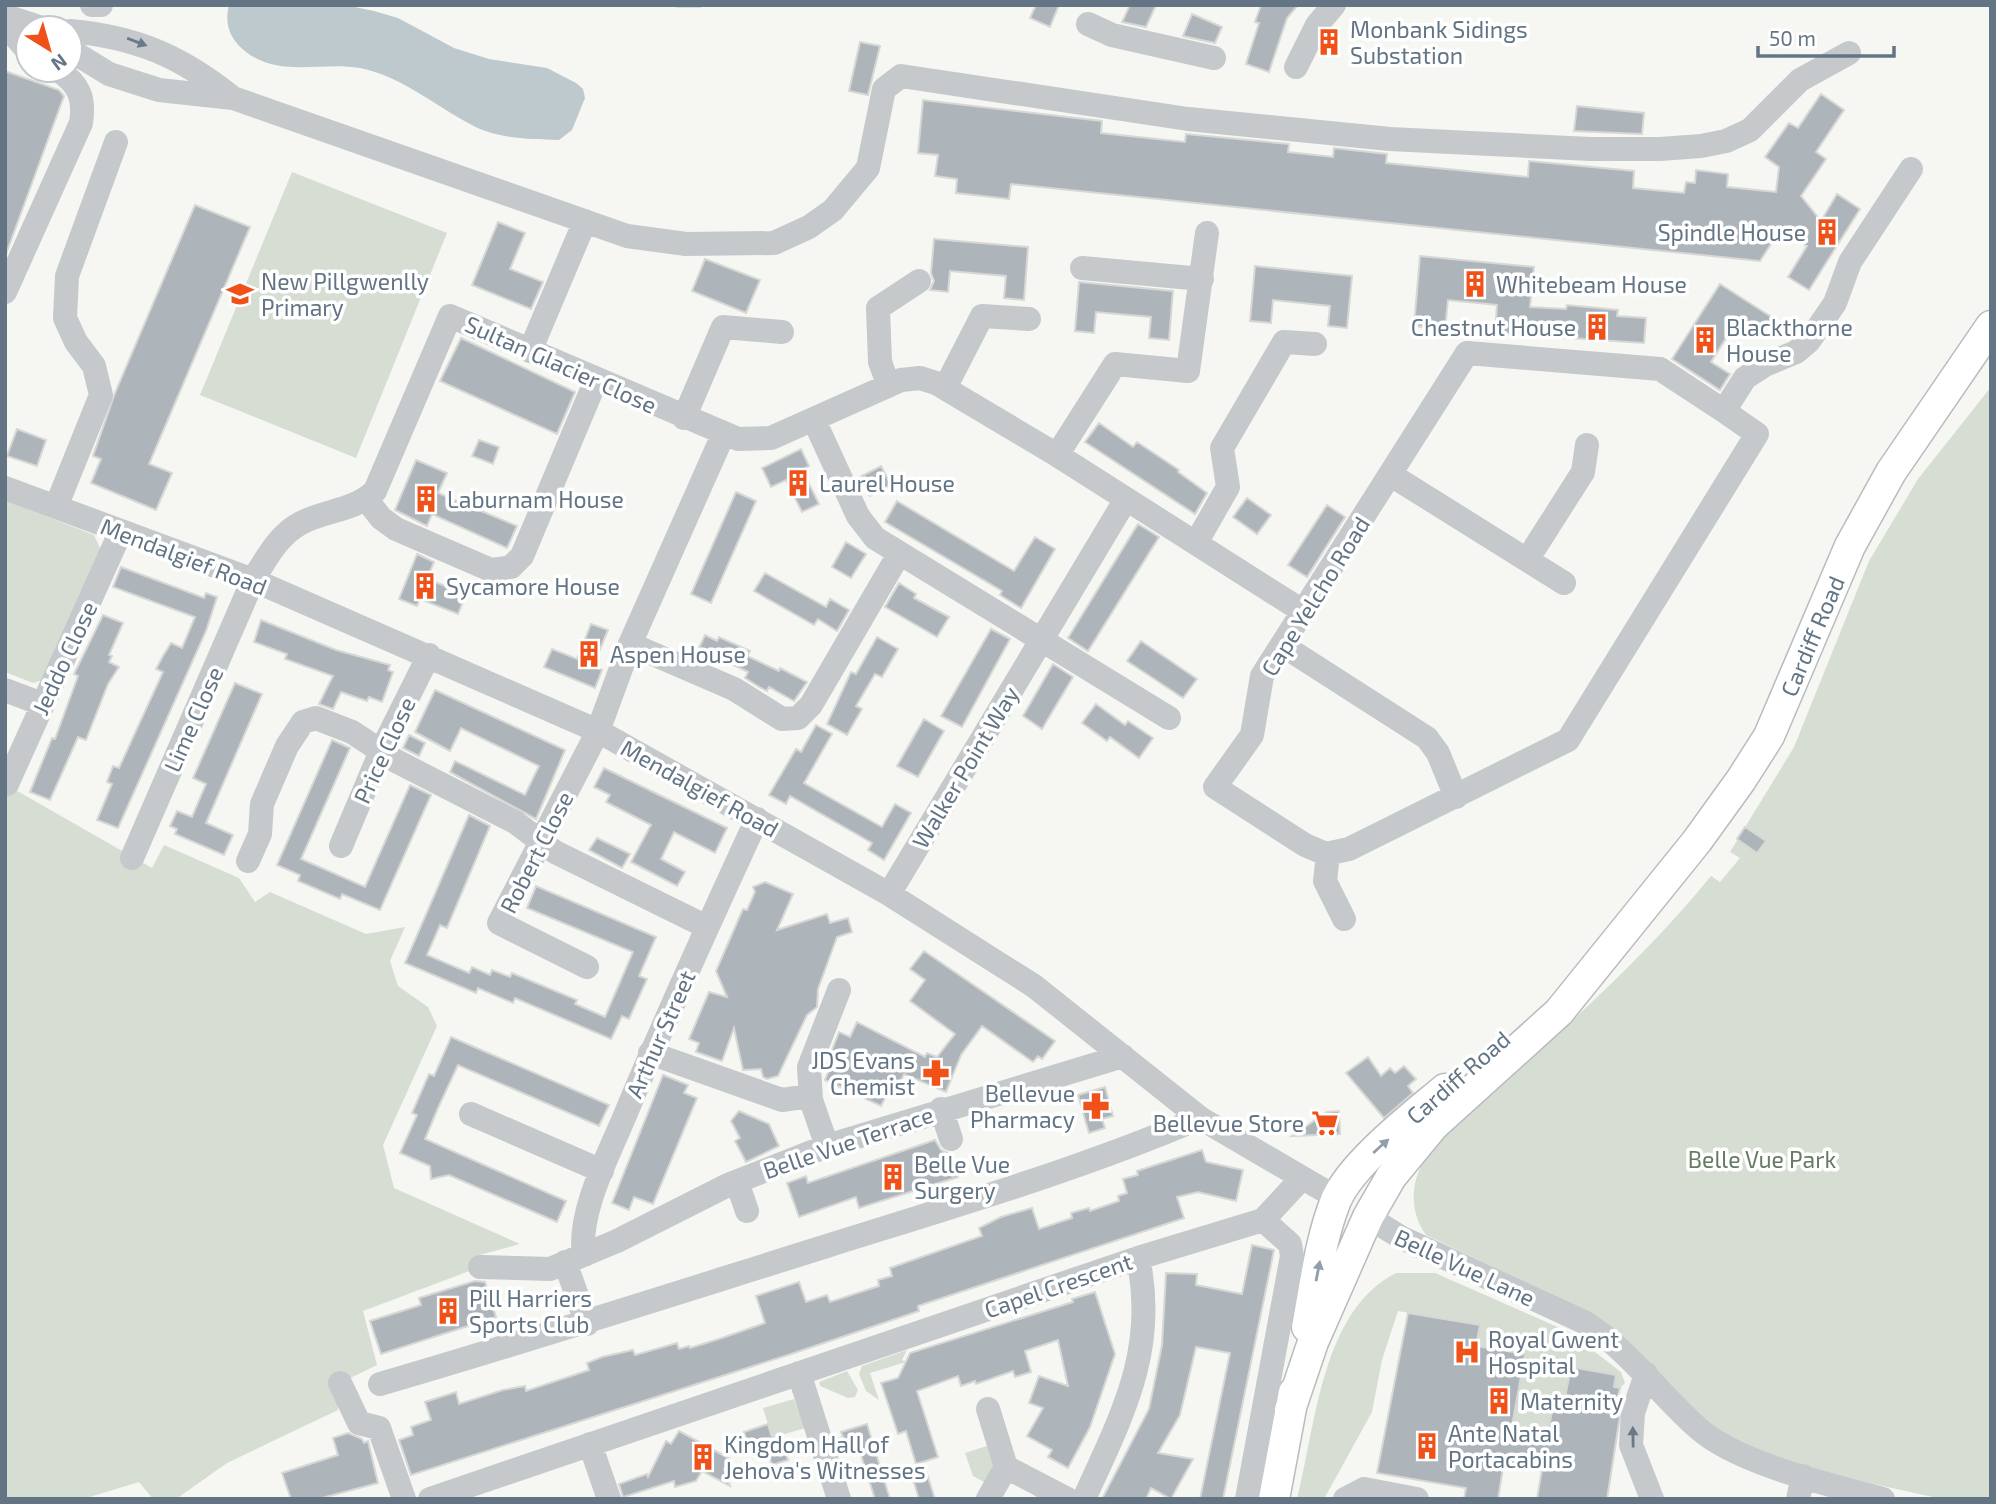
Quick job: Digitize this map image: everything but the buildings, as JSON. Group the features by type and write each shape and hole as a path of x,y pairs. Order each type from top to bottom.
{"main road":[{"name":"Cardiff Road","path":"1290,1410 1313,1342 1368,1217 1395,1171 1433,1126 1559,1012 1697,841 1769,736 1850,546 1891,472 1991,326"},
{"name":"Cardiff Road","path":"1274,1499 1324,1239 1337,1198 1368,1158 1618,936"},
{"path":"1337,1198 1368,1217"}],"street":[{"path":"5,10 30,5"},
{"path":"92,5 101,5"},
{"path":"1296,67 1317,25 1334,5"},
{"path":"1089,22 1112,35 1214,58"},
{"path":"84,33 122,37 172,56 201,72 233,98"},
{"path":"84,59 109,74 159,90 233,98 627,236 686,244 774,243 809,227 833,210 868,168 884,89 901,76 1188,119 1390,139 1590,149 1660,149 1726,141 1750,130 1800,80 1849,53"},
{"path":"5,292 81,123 82,97 74,84"},
{"path":"56,507 101,395 94,366 76,342 65,318 67,276 116,142"},
{"path":"1724,411 1745,378 1765,365 1796,352 1809,341 1835,303 1850,262 1911,169"},
{"path":"530,351 585,221"},
{"path":"1057,454 1115,364 1188,371 1207,233"},
{"path":"1082,268 1202,279"},
{"path":"888,384 880,362 878,308 919,281"},
{"name":"Sultan Glacier Close","path":"366,499 381,482 450,316 723,435 755,441 771,438 814,420 888,384 920,378 945,388 1057,454 1304,612"},
{"path":"945,388 982,316 1029,319"},
{"name":"Sultan Glacier Close","path":"684,418 723,327 782,332"},
{"path":"1196,543 1228,487 1222,448 1284,342 1315,344"},
{"name":"Cape Yelcho Road","path":"1468,353 1660,369 1756,433 1579,726 1556,747 1349,849 1328,854 1305,845 1215,787 1252,735 1262,676 1391,475 1468,353"},
{"path":"253,580 272,548 295,527 366,499 381,518 396,529 491,570 511,567 522,556 596,380"},
{"path":"814,420 865,527 875,538 1169,718"},
{"name":"Robert Close","path":"587,967 499,923 598,731 630,645 723,435"},
{"path":"1527,559 1583,472 1587,445"},
{"path":"1391,475 1564,583"},
{"name":"Mendalgief Road","path":"5,488 253,580 598,731 889,894 1034,986 1200,1118 1337,1198"},
{"name":"Walker Point Way","path":"889,894 1126,499"},
{"name":"Jeddo Close","path":"7,784 121,531"},
{"path":"630,645 734,689 782,719 798,718 811,705 899,554"},
{"name":"Lime Close","path":"132,858 253,580"},
{"path":"1282,645 1427,738 1438,753 1456,797"},
{"name":"Price Close","path":"341,846 382,751 429,655"},
{"path":"5,690 42,704"},
{"path":"248,861 260,834 262,804 287,746 303,722 316,718 329,721 541,839 555,852 707,927"},
{"name":"Arthur Street","path":"575,1259 602,1171 650,1053 757,820"},
{"path":"1328,854 1325,881 1344,919"},
{"path":"827,1146 810,1096 809,1067 839,990"},
{"path":"650,1053 747,1090 782,1100 810,1096"},
{"name":"Belle Vue Terrace","path":"480,1267 550,1269 737,1182 827,1146 941,1109 1123,1056"},
{"path":"941,1109 951,1139"},
{"path":"471,1114 602,1171"},
{"path":"380,1384 587,1324 1136,1146 1200,1118"},
{"path":"1247,1499 1292,1256 1290,1244 1263,1220 1302,1178"},
{"path":"737,1182 747,1210"},
{"name":"Belle Vue Lane","path":"1368,1217 1402,1238 1586,1324 1618,1346 1700,1431 1801,1488 1883,1499"},
{"name":"Capel Crescent","path":"430,1499 1138,1258 1263,1220"},
{"path":"1084,1499 1130,1397 1138,1367 1143,1281 1138,1258"},
{"path":"575,1259 587,1324"},
{"path":"799,1373 839,1499"},
{"path":"1646,1374 1633,1413 1631,1445 1651,1499"},
{"path":"340,1382 359,1423 379,1428 404,1499"},
{"path":"988,1409 1006,1467 1067,1499"},
{"path":"590,1444 609,1499"},
{"path":"988,1499 1006,1467"},
{"path":"1345,1499 1364,1489 1417,1499"}],"green space":[{"path":"292,172 447,233 356,458 200,395"},
{"name":"Belle Vue Park","path":"1991,387 1991,1499 1942,1499 1783,1464 1709,1426 1544,1291 1426,1235 1416,1214 1414,1192 1419,1170 1431,1150 1611,984 1711,876 1720,882 1740,858 1730,852 1794,747 1869,561 1918,479"},
{"path":"5,500 94,535 101,550 45,679 33,683 5,672"},
{"path":"5,784 152,868 164,845 239,878 255,902 270,892 366,934 405,927 390,961 398,986 428,1007 437,1026 383,1145 394,1188 520,1244 476,1256 480,1267 363,1311 377,1365 340,1383 338,1410 227,1463 176,1499 153,1499 139,1482 83,1499 5,1499"},
{"path":"1396,1273 1435,1273 1569,1332 1621,1372 1625,1383 1620,1388 1614,1387 1616,1375 1571,1367 1562,1413 1552,1411 1548,1433 1512,1426 1525,1355 1493,1349 1474,1359 1480,1325 1398,1311 1382,1360 1372,1412 1324,1499 1297,1499 1325,1373 1337,1342 1352,1314 1371,1291"},
{"path":"907,1350 902,1360 906,1362 870,1373 879,1400 866,1391 859,1374 862,1366"},
{"path":"847,1371 858,1390 855,1397 848,1398 820,1386 819,1382"},
{"path":"794,1399 805,1428 772,1438 763,1408"},
{"path":"993,1444 997,1456 986,1483 973,1476 965,1453"}],"shaded area":[{"path":"229,5 345,5 374,11 398,18 454,48 489,59 547,68 576,83 583,89 585,98 572,130 559,140 491,133 470,124 403,84 375,72 345,66 287,67 259,60 240,47 232,37 227,19"}],"waterway":[{"path":"677,5 700,5"}],"place":[{"name":"Monbank Sidings Substation","path":"1329,42"},
{"name":"Spindle House","path":"1827,232"},
{"name":"Whitebeam House","path":"1475,284"},
{"name":"New Pillgwenlly Primary","path":"240,294"},
{"name":"Chestnut House","path":"1597,327"},
{"name":"Blackthorne House","path":"1705,340"},
{"name":"Laurel House","path":"798,483"},
{"name":"Laburnam House","path":"426,499"},
{"name":"Sycamore House","path":"425,586"},
{"name":"Aspen House","path":"589,654"},
{"name":"JDS Evans Chemist","path":"936,1073"},
{"name":"Bellevue Pharmacy","path":"1096,1106"},
{"name":"Bellevue Store","path":"1325,1123"},
{"name":"Belle Vue Surgery","path":"893,1177"},
{"name":"Pill Harriers Sports Club","path":"448,1311"},
{"name":"Royal Gwent Hospital","path":"1467,1352"},
{"name":"Maternity","path":"1499,1401"},
{"name":"Ante Natal Portacabins","path":"1427,1446"},
{"name":"Kingdom Hall of Jehova's Witnesses","path":"703,1457"}]}
